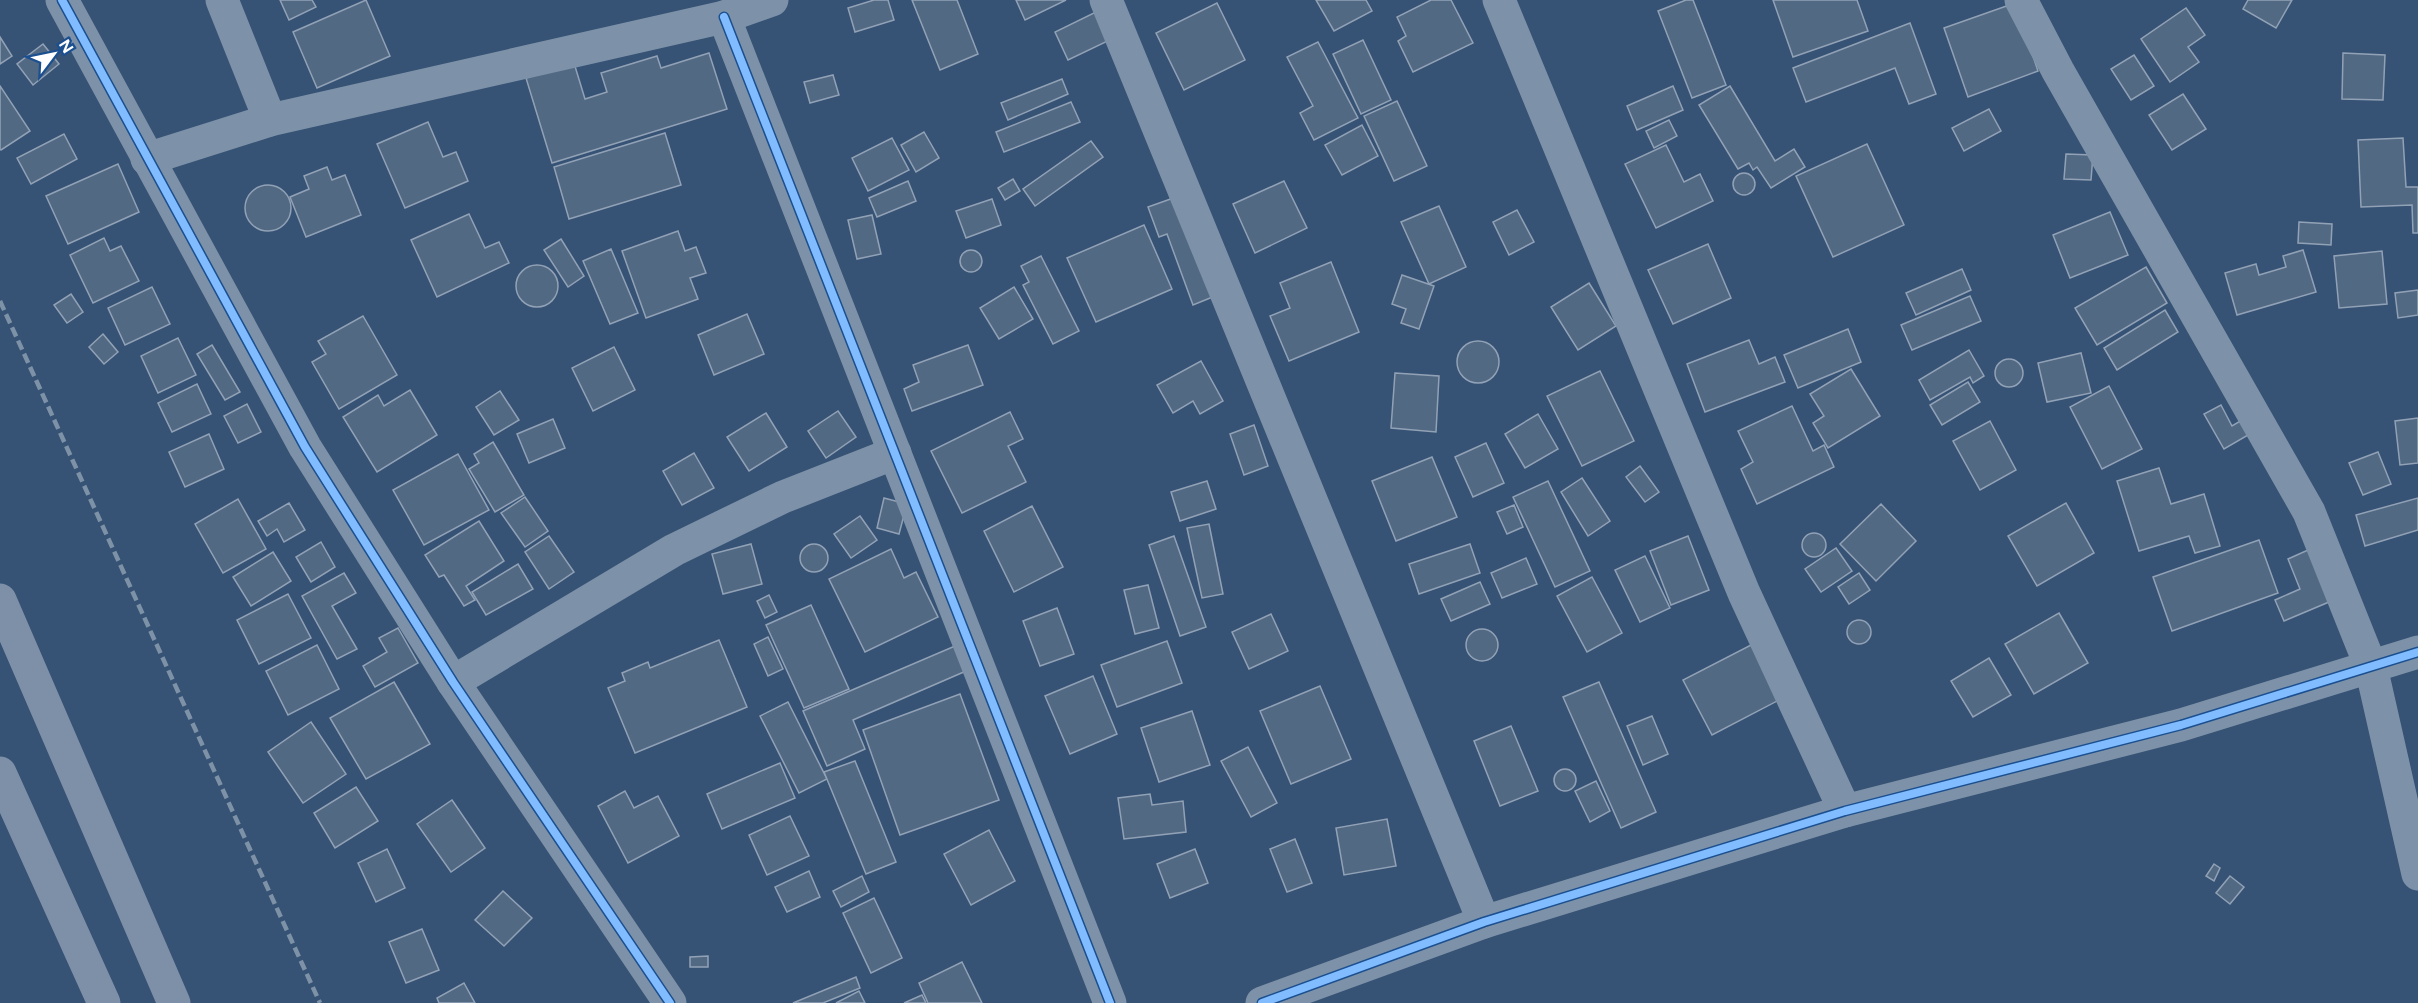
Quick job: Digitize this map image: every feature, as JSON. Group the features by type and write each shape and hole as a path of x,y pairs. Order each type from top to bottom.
{"highway":[{"path":"0,600 174,1003"},
{"path":"0,773 104,1003"}],"street":[{"path":"62,0 305,447 453,682 670,1003"},
{"path":"222,0 270,120"},
{"path":"147,159 270,120 724,17 772,0"},
{"path":"1106,0 1484,922"},
{"path":"1499,0 1744,592 1845,811"},
{"path":"2021,0 2058,70 2309,512 2371,667 2418,874"},
{"path":"724,17 1110,1003"},
{"path":"453,682 674,550 783,497 895,453"},
{"path":"1262,1003 1484,922 1845,811 2181,725 2418,652"}],"building":[{"path":"280,0 312,0 316,7 289,20"},
{"path":"366,0 390,56 317,88 293,32"},
{"path":"874,0 888,0 894,20 855,32 848,8"},
{"path":"912,0 957,0 978,54 940,70"},
{"path":"1016,0 1066,0 1025,20"},
{"path":"1316,0 1366,0 1372,11 1334,31"},
{"path":"1431,0 1451,0 1473,43 1413,72 1398,41 1406,36 1397,17"},
{"path":"1686,0 1693,0 1726,85 1692,98 1658,11"},
{"path":"1773,0 1857,0 1868,31 1793,57"},
{"path":"2248,0 2292,0 2276,28 2243,9"},
{"path":"1217,3 1245,60 1184,90 1156,33"},
{"path":"2015,3 2038,71 1968,97 1944,28"},
{"path":"2186,8 2205,35 2188,47 2199,62 2170,82 2141,39"},
{"path":"1100,10 1114,38 1068,60 1055,32"},
{"path":"1910,23 1936,94 1909,104 1895,68 1806,102 1793,68"},
{"path":"0,37 12,56 0,64"},
{"path":"1363,40 1391,100 1361,114 1333,54"},
{"path":"1318,42 1358,118 1314,140 1300,113 1313,106 1287,57"},
{"path":"43,44 59,64 33,85 17,64"},
{"path":"709,53 727,109 552,163 526,78 574,63 585,99 607,92 601,73 657,56 661,68"},
{"path":"2343,53 2385,55 2383,100 2342,99"},
{"path":"2134,55 2154,86 2131,100 2111,69"},
{"path":"833,75 839,95 810,103 804,82"},
{"path":"1062,79 1068,94 1008,120 1001,103"},
{"path":"0,86 30,131 1,150 0,149"},
{"path":"1673,86 1683,110 1637,130 1627,106"},
{"path":"1730,86 1775,161 1794,149 1805,167 1771,188 1757,167 1753,170 1749,163 1738,169 1699,105"},
{"path":"2183,94 2206,129 2172,150 2149,115"},
{"path":"1397,101 1427,166 1394,181 1364,116"},
{"path":"1071,102 1080,122 1004,152 996,132"},
{"path":"1989,109 2001,131 1964,151 1952,128"},
{"path":"1669,120 1677,136 1654,148 1646,131"},
{"path":"428,122 443,157 456,152 468,181 405,208 377,144"},
{"path":"1362,125 1378,156 1342,175 1325,145"},
{"path":"924,132 939,158 916,172 901,145"},
{"path":"665,133 681,185 569,219 554,167"},
{"path":"64,134 77,159 31,184 17,158"},
{"path":"892,138 909,170 868,191 852,158"},
{"path":"2403,138 2406,187 2418,187 2418,233 2413,233 2412,205 2361,207 2358,140"},
{"path":"1091,141 1103,157 1035,206 1023,189"},
{"path":"1867,144 1904,225 1833,257 1796,176"},
{"path":"1666,145 1684,182 1700,174 1713,201 1656,228 1625,164"},
{"path":"2066,154 2093,155 2091,180 2064,179"},
{"path":"118,164 139,212 68,244 46,196"},
{"path":"327,167 332,180 345,175 361,215 306,237 290,197 309,189 304,176"},
{"path":"1744,173 1752,176 1755,184 1752,192 1744,195 1736,192 1733,184 1736,176"},
{"path":"1013,179 1020,191 1005,200 998,188"},
{"path":"908,181 916,201 877,217 869,198"},
{"path":"1284,181 1307,228 1255,253 1233,204"},
{"path":"273,185 285,191 290,199 290,217 285,225 277,230 263,231 255,228 248,221 245,203 248,195 255,188"},
{"path":"1179,196 1215,296 1193,305 1167,234 1159,237 1148,207"},
{"path":"992,199 1001,225 966,238 956,211"},
{"path":"1439,206 1466,267 1429,284 1401,222"},
{"path":"1517,210 1534,242 1509,255 1493,222"},
{"path":"2110,212 2128,255 2070,278 2053,235"},
{"path":"469,214 485,248 499,242 509,263 437,297 411,240"},
{"path":"872,215 881,254 857,259 848,220"},
{"path":"2299,222 2332,224 2331,245 2298,243"},
{"path":"1144,225 1172,289 1096,322 1067,258"},
{"path":"678,231 685,251 696,247 706,273 690,278 698,299 646,318 622,251"},
{"path":"104,238 110,251 121,246 139,281 93,303 70,255"},
{"path":"561,239 584,276 568,287 544,250"},
{"path":"1708,244 1731,298 1673,324 1648,270"},
{"path":"611,249 638,313 610,324 583,261"},
{"path":"967,250 975,250 982,257 982,265 975,272 967,272 960,265 960,257"},
{"path":"2303,250 2316,292 2237,315 2225,273 2256,264 2259,275 2286,267 2283,256"},
{"path":"2382,251 2387,304 2339,308 2334,256"},
{"path":"1041,256 1079,331 1053,344 1023,285 1029,282 1021,266"},
{"path":"1331,262 1359,332 1289,361 1270,316 1290,308 1280,283"},
{"path":"537,265 552,271 558,286 552,301 537,307 522,301 516,286 522,271"},
{"path":"2146,267 2167,303 2097,345 2075,308"},
{"path":"1962,269 1971,290 1916,315 1906,293"},
{"path":"1402,275 1434,286 1419,329 1401,323 1406,309 1392,304"},
{"path":"1589,283 1616,326 1578,350 1551,307"},
{"path":"152,287 170,324 125,345 108,308"},
{"path":"1014,287 1033,319 999,339 980,308"},
{"path":"2418,290 2418,315 2398,318 2395,293"},
{"path":"71,294 83,312 67,323 54,305"},
{"path":"1970,296 1981,321 1912,350 1901,325"},
{"path":"2165,310 2178,332 2117,370 2104,348"},
{"path":"747,314 764,354 714,375 698,335"},
{"path":"363,316 397,375 339,409 312,362 326,354 318,341"},
{"path":"1848,329 1861,362 1798,388 1784,355"},
{"path":"103,334 118,352 104,364 89,347"},
{"path":"178,338 196,375 158,393 141,356"},
{"path":"1749,340 1759,364 1775,357 1785,382 1705,412 1687,364"},
{"path":"1478,341 1486,342 1493,347 1498,354 1498,370 1493,377 1486,382 1478,383 1470,382 1463,377 1458,370 1457,362 1458,354 1463,347 1470,342"},
{"path":"212,345 240,392 225,400 197,354"},
{"path":"968,345 983,385 912,411 904,389 919,382 913,365"},
{"path":"614,347 635,390 593,411 572,368"},
{"path":"1969,350 1984,376 1973,383 1970,377 1930,400 1919,380"},
{"path":"2081,353 2091,393 2047,402 2038,363"},
{"path":"2009,359 2019,363 2023,373 2019,383 2009,387 1999,383 1995,373 1999,363"},
{"path":"1201,361 1223,401 1200,414 1193,401 1173,413 1157,385"},
{"path":"1851,369 1880,416 1828,448 1813,423 1824,416 1810,394"},
{"path":"1600,371 1634,441 1582,466 1547,396"},
{"path":"1395,373 1439,376 1436,432 1391,428"},
{"path":"1968,382 1980,402 1942,425 1930,405"},
{"path":"197,384 211,414 172,432 158,403"},
{"path":"2109,386 2142,449 2102,469 2070,407"},
{"path":"410,390 437,435 377,472 343,417 378,395 384,406"},
{"path":"500,391 519,420 494,435 476,407"},
{"path":"247,404 261,432 238,443 224,416"},
{"path":"2221,405 2232,426 2247,417 2255,431 2224,449 2204,414"},
{"path":"1792,406 1813,451 1824,445 1834,467 1757,504 1741,469 1753,462 1738,431"},
{"path":"838,411 856,437 826,458 808,431"},
{"path":"1010,412 1023,439 1008,446 1026,482 962,513 931,451"},
{"path":"766,413 787,447 749,471 727,437"},
{"path":"1538,414 1558,449 1525,468 1505,434"},
{"path":"2418,418 2418,463 2400,465 2395,421"},
{"path":"553,419 565,448 529,463 517,434"},
{"path":"1990,421 2016,470 1980,490 1953,441"},
{"path":"1254,425 1268,466 1244,475 1230,434"},
{"path":"209,434 224,469 185,487 169,452"},
{"path":"493,442 524,495 495,512 469,469 479,463 474,454"},
{"path":"1486,443 1504,483 1473,497 1455,457"},
{"path":"2378,452 2391,484 2363,495 2349,463"},
{"path":"694,453 714,488 682,505 663,471"},
{"path":"458,454 489,510 424,545 393,490"},
{"path":"1432,457 1457,517 1396,541 1372,481"},
{"path":"1640,466 1659,492 1645,502 1626,477"},
{"path":"2159,468 2171,504 2204,494 2220,546 2195,553 2189,536 2139,551 2117,481"},
{"path":"1582,478 1610,521 1588,536 1561,492"},
{"path":"1207,481 1216,509 1180,521 1171,492"},
{"path":"1548,481 1590,571 1555,587 1513,497"},
{"path":"525,497 548,531 525,547 501,513"},
{"path":"884,498 907,504 899,534 877,528"},
{"path":"2418,498 2418,530 2365,546 2356,515"},
{"path":"238,499 266,549 223,573 195,524"},
{"path":"289,503 305,530 284,542 277,529 267,536 258,521"},
{"path":"2066,503 2094,553 2037,586 2008,536"},
{"path":"1881,504 1916,541 1876,581 1840,544"},
{"path":"1514,505 1523,527 1507,534 1497,512"},
{"path":"1032,506 1063,567 1014,592 984,531"},
{"path":"860,516 877,540 851,558 834,534"},
{"path":"479,521 504,561 466,586 475,600 464,606 444,575 439,577 425,555"},
{"path":"1209,524 1223,594 1202,598 1187,528"},
{"path":"1814,533 1819,534 1825,540 1825,550 1819,556 1814,557 1809,556 1803,550 1802,545 1803,540 1809,534"},
{"path":"549,536 574,572 549,589 525,552"},
{"path":"1174,536 1206,627 1180,636 1149,545"},
{"path":"1688,536 1709,590 1671,605 1650,551"},
{"path":"2259,540 2278,593 2172,631 2153,577"},
{"path":"321,542 335,567 311,582 296,557"},
{"path":"751,544 762,584 723,594 712,554"},
{"path":"814,544 824,548 828,558 824,568 814,572 804,568 800,558 804,548"},
{"path":"1470,544 1480,573 1419,594 1409,564"},
{"path":"1836,548 1852,571 1821,592 1805,569"},
{"path":"891,549 904,578 916,572 938,617 865,652 829,579"},
{"path":"2308,550 2329,602 2284,621 2275,600 2300,589 2288,559"},
{"path":"273,552 291,581 251,606 233,577"},
{"path":"1645,556 1670,608 1640,622 1615,570"},
{"path":"1526,558 1537,584 1502,598 1491,573"},
{"path":"518,564 533,589 486,615 472,592"},
{"path":"344,573 356,593 332,606 357,649 337,659 302,596"},
{"path":"1859,573 1870,590 1849,604 1838,587"},
{"path":"1592,577 1622,633 1587,652 1557,596"},
{"path":"1480,582 1490,604 1451,621 1441,599"},
{"path":"1148,585 1159,628 1135,634 1124,590"},
{"path":"288,594 311,638 259,664 237,620"},
{"path":"769,595 777,612 765,618 757,601"},
{"path":"811,605 849,689 804,708 766,625"},
{"path":"1057,608 1074,654 1040,666 1023,621"},
{"path":"2059,613 2088,663 2034,694 2005,644"},
{"path":"1271,614 1288,651 1249,669 1232,632"},
{"path":"1859,620 1864,621 1870,627 1870,637 1864,643 1859,644 1854,643 1848,637 1847,632 1848,627 1854,621"},
{"path":"398,628 418,663 375,687 363,666 387,652 379,638"},
{"path":"1482,629 1493,634 1498,645 1493,656 1482,661 1471,656 1466,645 1471,634"},
{"path":"768,637 783,669 768,676 754,644"},
{"path":"719,640 747,707 635,753 608,688 625,681 622,673 648,662 650,668"},
{"path":"1167,641 1182,683 1117,707 1101,665"},
{"path":"317,645 339,689 288,715 266,671"},
{"path":"1751,645 1781,699 1712,735 1683,680"},
{"path":"955,646 966,671 853,720 865,749 827,766 803,711"},
{"path":"1989,658 2011,695 1973,717 1951,681"},
{"path":"1093,676 1117,734 1070,754 1045,696"},
{"path":"394,682 430,744 366,779 330,718"},
{"path":"1599,682 1656,812 1621,828 1563,697"},
{"path":"1320,686 1351,759 1291,784 1260,711"},
{"path":"960,694 999,800 900,835 863,730"},
{"path":"788,702 827,779 799,793 760,716"},
{"path":"1192,711 1210,765 1159,782 1141,728"},
{"path":"1652,716 1668,754 1643,765 1627,726"},
{"path":"311,722 346,774 303,803 268,752"},
{"path":"1511,726 1538,791 1500,806 1474,741"},
{"path":"1248,747 1277,803 1251,817 1221,761"},
{"path":"855,761 896,862 866,874 824,772"},
{"path":"780,763 795,798 722,829 707,794"},
{"path":"1565,769 1575,776 1576,780 1569,790 1565,791 1555,784 1554,780 1561,770"},
{"path":"1596,781 1610,811 1590,822 1575,791"},
{"path":"356,787 378,821 335,848 314,813"},
{"path":"625,791 634,808 658,796 679,836 628,863 598,806"},
{"path":"1150,794 1152,805 1183,801 1186,832 1124,839 1118,798"},
{"path":"452,800 485,848 451,872 417,824"},
{"path":"790,816 809,856 767,875 749,835"},
{"path":"1387,819 1396,866 1344,875 1336,828"},
{"path":"989,830 1015,881 971,905 944,854"},
{"path":"1295,839 1312,883 1287,892 1270,849"},
{"path":"387,849 405,888 376,902 358,863"},
{"path":"1195,849 1208,883 1170,898 1157,864"},
{"path":"2214,864 2220,868 2214,881 2206,876"},
{"path":"809,871 820,897 787,912 775,887"},
{"path":"862,876 869,892 841,907 833,891"},
{"path":"2230,876 2244,887 2230,904 2216,893"},
{"path":"503,891 532,918 504,946 475,920"},
{"path":"874,898 902,958 871,973 843,913"},
{"path":"422,929 439,970 406,983 389,942"},
{"path":"708,956 708,967 690,967 690,957"},
{"path":"962,962 982,1003 928,1003 919,983"},
{"path":"856,977 860,988 823,1003 793,1003"},
{"path":"464,983 475,1003 439,1003 437,998"},
{"path":"859,991 865,1003 836,1003"},
{"path":"922,995 926,1003 904,1003"}],"railway":[{"path":"0,301 320,1003"}],"cycle path":[{"path":"62,0 305,447 453,682 670,1003"},
{"path":"724,17 1110,1003"},
{"path":"1262,1003 1484,922 1845,811 2181,725 2418,652"}]}
